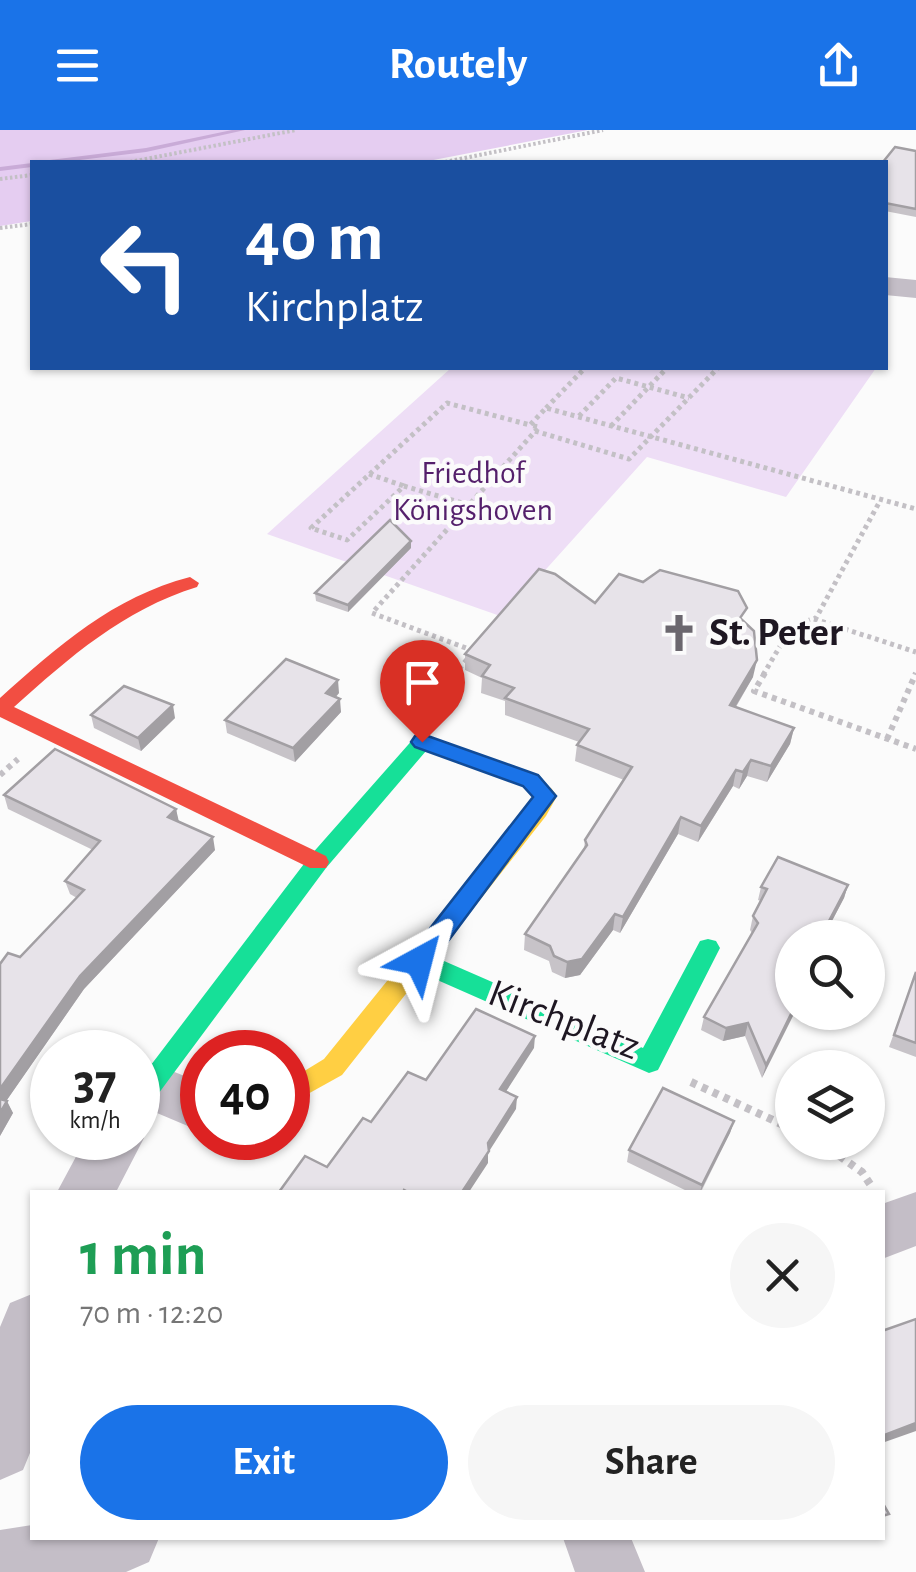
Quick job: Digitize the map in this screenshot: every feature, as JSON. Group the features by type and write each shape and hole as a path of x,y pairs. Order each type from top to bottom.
{"street":[{"path":"888,286 916,289"},
{"path":"190,583 163,587 112,614 0,708 318,862"},
{"path":"160,1068 318,862 422,742 531,780 546,796 332,1067 310,1080"},
{"name":"Kirchplatz","path":"419,961 650,1062 708,948"},
{"path":"87,1190 104,1160"},
{"path":"885,1231 916,1219"},
{"path":"0,1447 21,1352 30,1329"},
{"path":"0,1565 99,1548 120,1540"},
{"path":"598,1540 610,1572"}],"path":[{"path":"140,160 296,130"},
{"path":"455,160 603,130"},
{"path":"0,179 30,175"},
{"path":"0,228 30,224"},
{"path":"530,424 582,370"},
{"path":"610,426 664,370"},
{"path":"535,431 629,458 716,370"},
{"path":"579,417 616,378 689,398"},
{"path":"404,486 347,540 311,528 447,403 538,427 372,613 474,652 404,735 422,742"},
{"path":"546,408 916,509"},
{"path":"369,474 469,505"},
{"path":"813,619 880,501"},
{"path":"916,652 813,619 792,626 754,692 916,749"},
{"path":"887,739 916,672"},
{"path":"650,1062 775,1122"},
{"path":"845,1160 862,1172 874,1190"}],"green space":[{"name":"Friedhof Königshoven","path":"449,370 875,370 786,497 647,457 503,617 267,534"}],"shaded area":[{"path":"0,130 588,130 433,160 30,160 30,221 0,226"}],"building":[{"path":"895,147 916,151 916,209 888,204 888,160 885,160"},
{"path":"390,520 411,541 348,605 315,593"},
{"path":"539,569 555,574 595,603 619,574 643,582 660,570 738,591 747,608 740,618 754,631 757,660 730,705 794,728 771,766 751,760 743,772 736,770 701,826 681,817 623,917 615,914 582,959 567,962 554,956 550,946 525,934 587,845 585,840 632,767 577,745 589,729 505,698 514,688 482,676 490,665 465,654"},
{"path":"286,659 338,680 326,693 340,699 293,748 225,720"},
{"path":"124,686 173,705 138,738 91,715"},
{"path":"55,749 176,809 168,817 213,837 80,976 42,1030 30,1030 30,1047 0,1089 0,964 8,953 20,957 84,890 65,881 100,841 4,795"},
{"path":"778,857 848,885 830,920 775,920 775,1030 783,1030 766,1065 748,1023 726,1028 704,1017 758,923 753,916 767,889 761,887"},
{"path":"916,972 916,1043 894,1035"},
{"path":"476,1009 535,1036 500,1089 517,1097 463,1190 280,1190 302,1160 310,1158 327,1167 363,1118 371,1122 408,1072 426,1080"},
{"path":"663,1088 734,1121 702,1185 629,1150"},
{"path":"916,1319 916,1423 885,1435 885,1330"}],"waterway":[{"path":"66,160 146,150 242,130"},
{"path":"0,169 30,165"}],"traffic: fast":[{"path":"160,1072 318,862 422,742 531,780 543,793"},
{"path":"419,961 649,1062 708,948"}],"traffic: slow":[{"path":"310,1081 333,1067 538,810 546,796 543,793"}],"traffic: jam":[{"path":"190,583 135,603 111,618 65,651 0,709 318,862"}],"place":[{"name":"St. Peter","path":"679,633"}],"route":[{"path":"419,961 546,796 531,780 422,742"}]}
